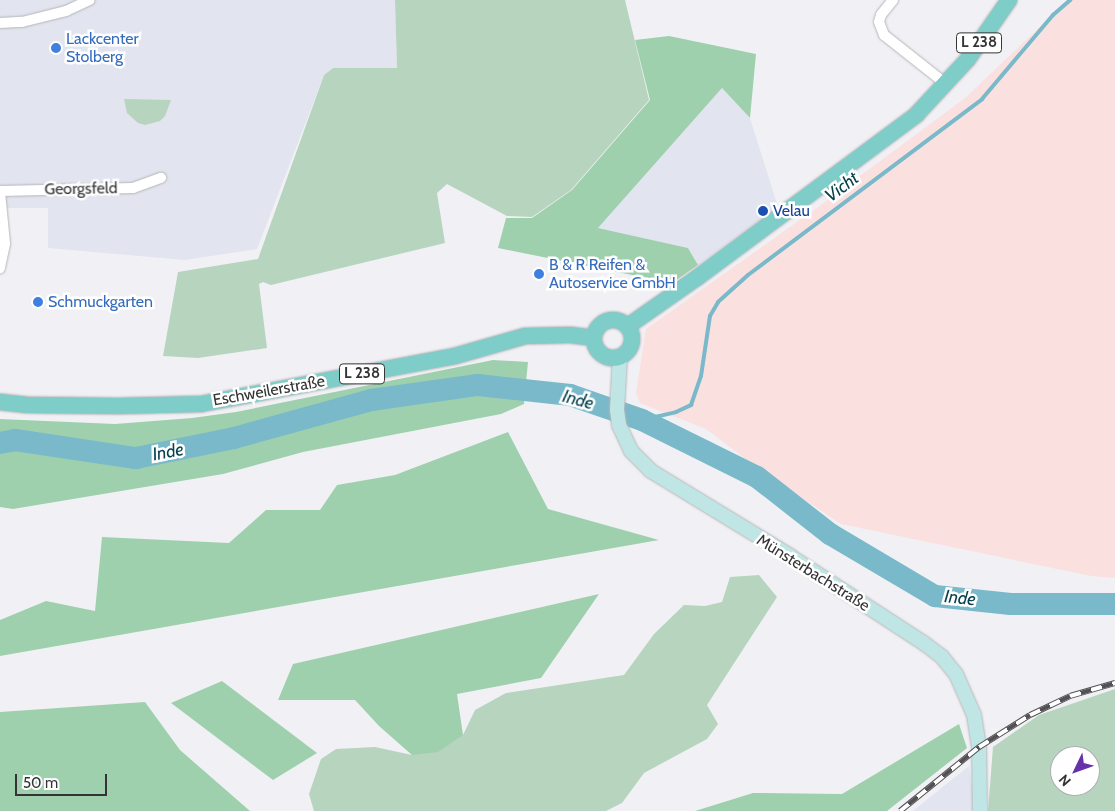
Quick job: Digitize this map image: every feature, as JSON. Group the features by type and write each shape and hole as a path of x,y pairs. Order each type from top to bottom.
{"main road":[{"name":"L 238","path":"628,326 698,277 889,137 916,115 968,58 1009,0"},
{"path":"616,319 628,326 632,335 630,349 614,358 601,354 594,338 599,325 608,320 616,319"},
{"name":"Eschweilerstraße","path":"0,402 28,405 118,406 201,404 455,356 525,336 570,335 594,338"},
{"name":"Münsterbachstraße","path":"620,356 620,391 617,410 619,425 626,443 651,471 814,571 942,657 964,688 974,715 980,747 980,811"}],"street":[{"path":"0,23 22,22 66,11 90,0"},
{"path":"893,0 880,15 879,22 884,35 946,84"},
{"name":"Georgsfeld","path":"0,192 133,188 161,178"},
{"path":"0,192 5,244 0,268"}],"shaded area":[{"path":"0,0 395,0 397,68 333,68 324,75 257,249 185,260 48,248 48,208 0,208"},
{"path":"1068,0 1115,0 1115,578 1091,576 841,524 764,473 706,429 640,403 636,393 646,329 818,207 965,98"},
{"path":"722,88 750,118 778,207 698,265 688,248 598,228"},
{"path":"969,766 975,811 913,811 945,785"}],"green space":[{"path":"395,0 625,0 649,100 571,190 532,217 507,216 447,184 437,193 445,243 271,285 263,282 259,284 267,348 198,358 163,356 178,272 258,259 324,75 333,68 397,68"},
{"path":"669,36 756,54 750,118 722,88 598,228 688,248 698,265 672,283 498,248 506,218 532,218 572,190 650,100 635,40"},
{"path":"124,99 171,100 165,116 160,121 145,125 138,123 127,113"},
{"path":"493,360 528,362 524,404 501,414 303,452 223,474 13,509 0,507 0,419 115,424 192,418 236,412"},
{"path":"508,432 548,509 659,540 0,656 0,620 46,601 95,611 102,537 229,543 266,510 320,510 337,485 395,475"},
{"path":"759,575 777,597 707,705 718,724 707,739 644,773 622,803 606,811 314,811 309,794 321,759 336,749 375,747 412,755 463,735 475,710 506,693 624,675 654,634 684,605 705,606 722,602 730,577"},
{"path":"599,594 541,678 457,694 463,735 438,752 412,755 379,726 355,700 278,700 293,664"},
{"path":"222,681 317,753 273,780 171,703"},
{"path":"1115,689 1115,811 988,811 993,747 1039,715"},
{"path":"145,702 180,750 250,811 0,811 0,712"},
{"path":"959,724 967,748 887,811 695,811 753,793 842,794"}],"waterway":[{"name":"Vicht","path":"642,420 676,412 691,405 701,376 710,316 718,302 748,275 982,99 1053,15 1070,0"},
{"name":"Inde","path":"0,443 15,440 136,458 234,438 371,400 478,385 570,395 642,420 757,477 830,534 935,596 1011,604 1115,604"}],"railway":[{"path":"900,811 979,747 1030,715 1070,696 1115,683"}],"place":[{"name":"Lackcenter Stolberg","path":"56,48"},
{"name":"Velau","path":"763,211"},
{"name":"B & R Reifen & Autoservice GmbH","path":"539,274"},
{"name":"Schmuckgarten","path":"38,302"}]}
